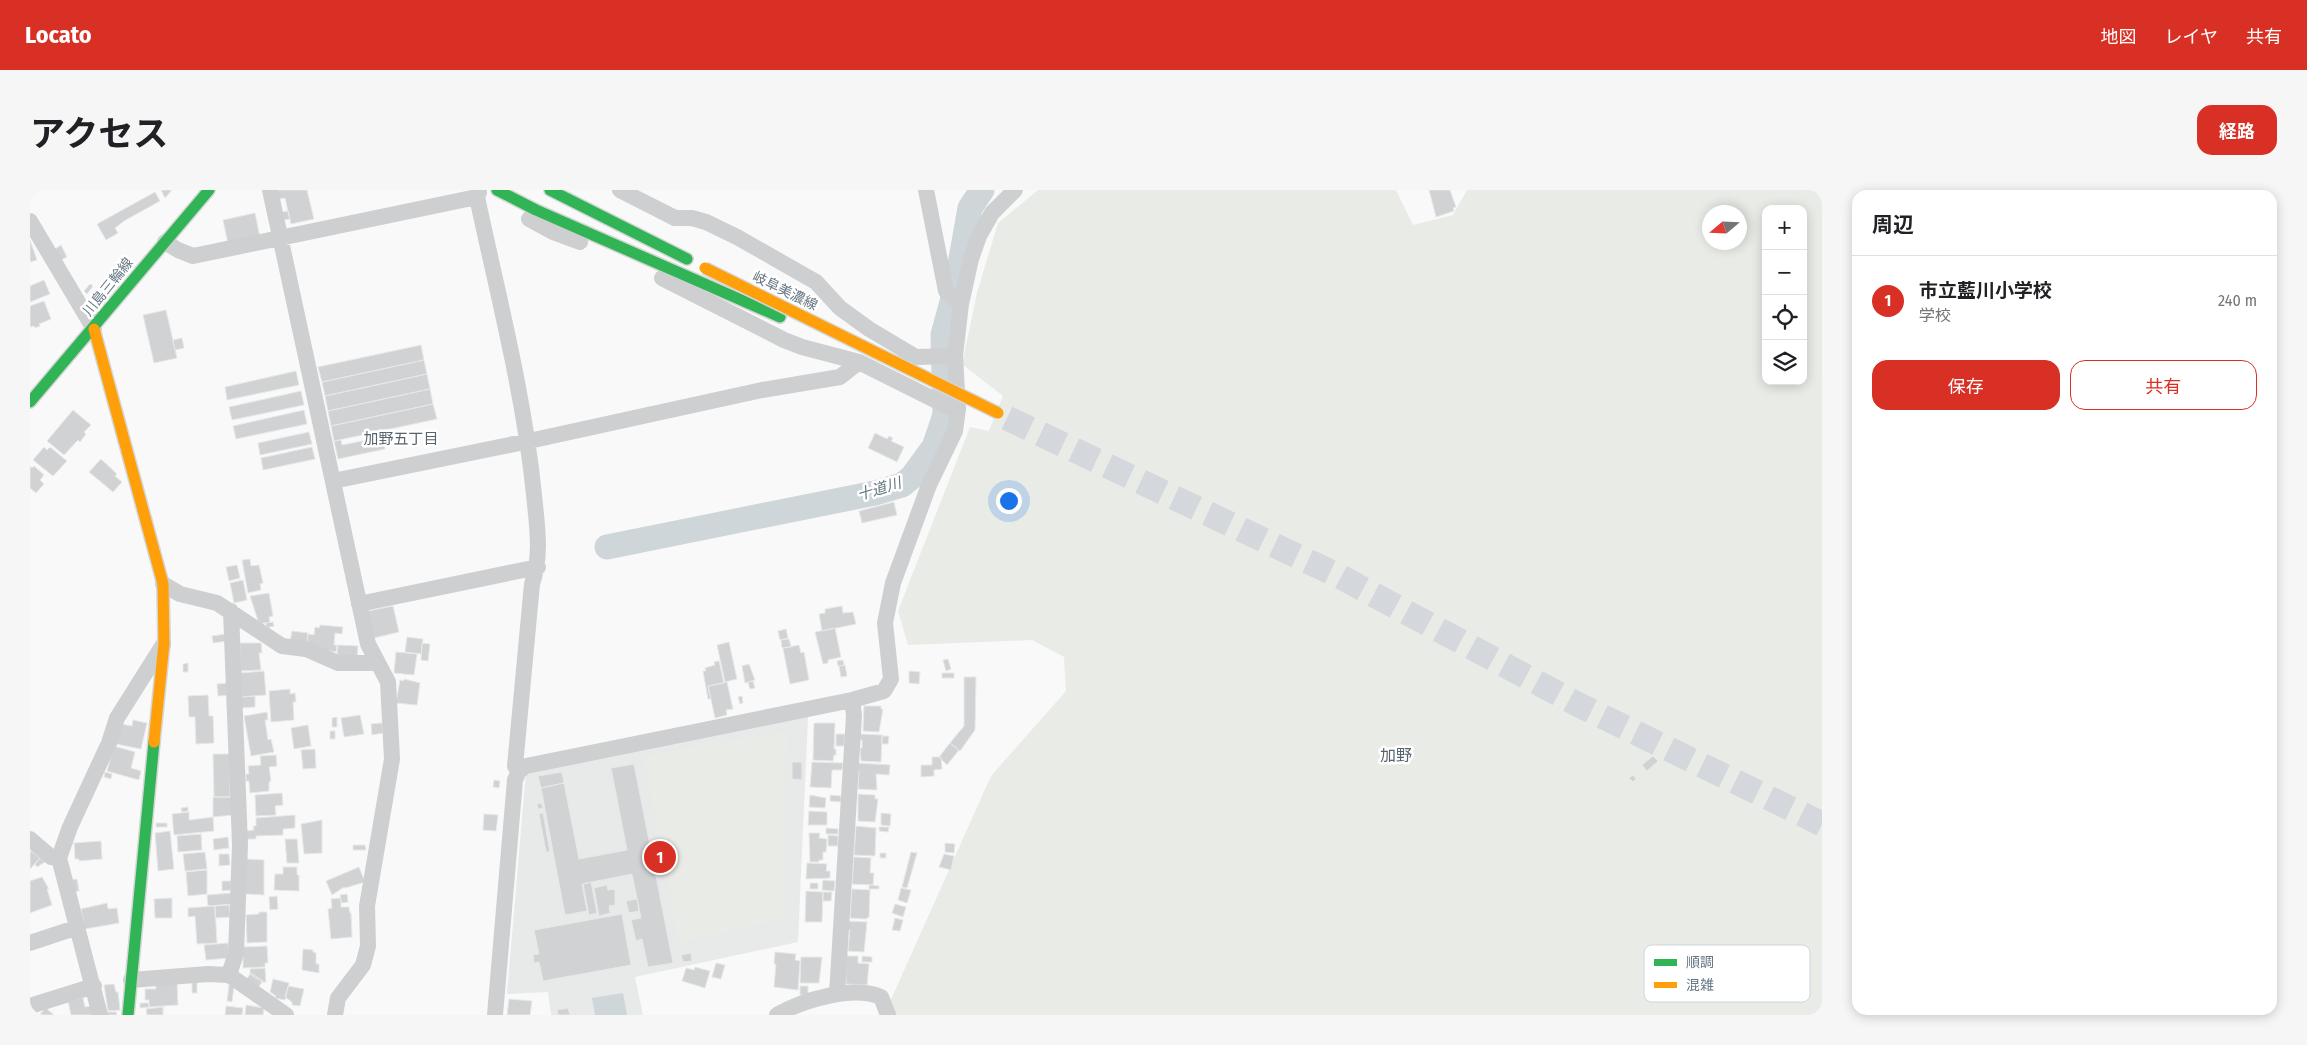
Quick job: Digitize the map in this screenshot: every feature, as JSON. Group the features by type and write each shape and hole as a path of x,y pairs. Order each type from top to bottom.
{"main road":[{"name":"川島三輪線","path":"30,402 94,329 209,190"},
{"path":"497,190 545,214 783,319 853,342"},
{"name":"岐阜美濃線","path":"550,190 1002,415"},
{"path":"631,218 705,268"},
{"path":"94,329 163,584 164,642 128,1015"}],"street":[{"path":"270,190 368,644 388,682 392,759 367,906 368,946 363,965 338,998 335,1015"},
{"path":"620,190 675,218 692,218 706,222 737,237 816,282 840,308 869,329 916,357"},
{"path":"926,190 946,291 957,300"},
{"path":"495,1015 515,780 519,771 526,766 852,700 884,691 891,679 885,623 894,583 929,485 955,431 958,409 948,356 957,300 979,236 992,213 1015,190"},
{"path":"166,242 178,250 193,256 281,239 477,193 553,232 599,249 668,280 784,340 864,365 951,408 958,409"},
{"path":"477,193 529,441 538,532 538,567 532,584 515,766 519,771"},
{"path":"30,222 94,329"},
{"path":"333,481 529,441 762,390 840,377 864,365 916,357 948,356"},
{"path":"360,604 538,567"},
{"path":"163,584 180,594 217,604 231,611 282,646 306,649 338,663 378,663"},
{"path":"229,975 236,953 240,845 231,611"},
{"path":"100,1015 94,986 59,858 70,827 109,743 117,718 164,642"},
{"path":"837,994 854,715 852,700"},
{"path":"30,839 51,857 59,858"},
{"path":"30,943 78,927"},
{"path":"131,980 208,974 229,975 286,1015"},
{"path":"30,1006 94,986"},
{"path":"777,1015 789,1008 837,994 869,992 881,998 888,1015"}],"shaded area":[{"path":"1038,190 1396,190 1413,225 1453,215 1467,190 1822,190 1822,1015 893,1015 889,1004 991,776 1066,691 1064,657 1032,640 908,645 898,611 970,427 989,431 1003,396 962,364 977,293 998,223"},
{"path":"808,717 798,942 635,977 643,1015 551,1015 548,992 507,994 526,771"},
{"path":"787,731 785,918 679,943 643,756"},
{"path":"623,993 627,1015 595,1015 592,998"}],"building":[{"path":"161,190 172,190 165,198"},
{"path":"277,190 307,190 314,219 291,224 285,198 279,199"},
{"path":"1429,190 1450,190 1456,207 1453,208 1454,211 1436,217"},
{"path":"155,192 160,201 124,221 115,228 118,233 106,240 97,224"},
{"path":"288,211 290,219 284,220 282,212"},
{"path":"255,213 260,237 228,244 223,220"},
{"path":"30,240 37,260 30,262"},
{"path":"61,245 67,257 61,260 55,249"},
{"path":"44,280 50,294 30,302 30,286"},
{"path":"90,284 93,286 87,294 84,291"},
{"path":"44,301 51,319 39,324 40,326 35,328 34,326 30,327 30,306"},
{"path":"166,310 177,358 154,363 143,315"},
{"path":"182,338 184,348 175,350 173,340"},
{"path":"421,345 424,360 322,382 318,367"},
{"path":"424,360 427,374 325,396 322,382"},
{"path":"296,371 299,385 227,400 225,387"},
{"path":"427,374 430,389 328,411 325,396"},
{"path":"430,389 433,404 331,426 328,411"},
{"path":"301,391 304,405 232,420 229,407"},
{"path":"433,404 437,419 334,441 331,426"},
{"path":"73,410 91,425 84,432 86,434 80,442 78,440 64,455 47,441"},
{"path":"304,410 307,424 236,439 233,426"},
{"path":"309,432 312,444 260,455 258,443"},
{"path":"875,433 887,439 889,436 893,438 891,441 904,447 897,462 868,448"},
{"path":"382,437 385,449 338,459 334,441 341,440 342,445"},
{"path":"44,447 47,450 50,447 67,461 53,476 33,460"},
{"path":"312,447 315,459 263,470 261,458"},
{"path":"101,459 117,474 115,476 122,482 113,492 89,472"},
{"path":"30,466 32,468 34,466 44,475 40,480 44,484 36,493 30,488"},
{"path":"894,502 897,515 862,523 859,511"},
{"path":"250,559 251,566 259,565 263,583 260,584 261,590 248,593 242,560"},
{"path":"237,565 240,578 229,581 226,567"},
{"path":"243,580 247,600 234,603 230,583"},
{"path":"269,593 273,616 269,617 270,622 259,624 250,596"},
{"path":"393,606 399,632 374,638 368,611"},
{"path":"842,606 843,613 853,612 856,624 822,631 819,614 825,613 825,609"},
{"path":"273,622 274,626 266,628 266,623"},
{"path":"320,625 343,627 342,634 335,633 334,645 337,645 336,652 315,648 307,644 308,634 314,635 315,627 319,628"},
{"path":"835,628 841,657 828,660 828,663 823,664 815,632"},
{"path":"786,629 788,638 780,640 778,631"},
{"path":"292,631 308,633 307,644 290,642"},
{"path":"226,634 227,641 213,643 212,636"},
{"path":"407,637 423,639 421,654 405,652"},
{"path":"789,639 791,647 782,648 781,640"},
{"path":"729,642 737,679 725,682 717,645"},
{"path":"240,643 261,643 262,653 259,653 261,670 240,671"},
{"path":"422,643 430,644 428,661 421,660"},
{"path":"338,645 358,646 357,658 337,655"},
{"path":"799,645 801,653 804,652 809,680 790,684 783,648"},
{"path":"396,652 417,654 414,675 394,673"},
{"path":"948,659 951,669 946,671 943,660"},
{"path":"843,660 844,665 838,666 837,661"},
{"path":"719,661 724,683 708,686 711,699 708,699 703,671 706,671 705,668 715,665 714,662"},
{"path":"188,663 188,672 183,672 183,664"},
{"path":"749,664 755,680 745,683 742,666"},
{"path":"845,665 847,676 841,677 839,666"},
{"path":"264,671 266,695 242,697 240,673"},
{"path":"909,671 920,672 919,684 909,683"},
{"path":"942,673 954,673 954,678 942,678"},
{"path":"964,677 976,677 975,730 960,751 950,743 964,726"},
{"path":"404,679 420,683 417,705 396,703 400,680 404,681"},
{"path":"753,681 755,688 750,689 748,682"},
{"path":"727,682 733,709 726,710 727,715 715,718 708,686"},
{"path":"230,683 230,695 218,696 217,684"},
{"path":"290,689 290,694 295,693 296,702 293,702 294,720 271,722 269,691"},
{"path":"208,695 209,716 213,716 214,743 196,744 195,717 189,717 188,696"},
{"path":"255,696 255,707 241,708 240,697"},
{"path":"742,696 743,703 740,704 738,697"},
{"path":"864,706 881,706 881,709 883,709 879,732 863,731"},
{"path":"267,712 268,720 265,720 268,740 271,739 274,752 251,756 244,716"},
{"path":"360,715 364,734 344,737 341,718"},
{"path":"337,717 337,727 332,727 332,718"},
{"path":"133,720 147,723 141,749 116,744 120,724 132,726"},
{"path":"382,723 383,733 372,735 371,724"},
{"path":"814,723 835,723 834,749 836,749 836,755 834,755 833,761 813,760"},
{"path":"308,725 311,746 294,749 291,728"},
{"path":"330,731 335,731 335,739 330,739"},
{"path":"836,734 845,734 844,746 836,746"},
{"path":"860,734 882,735 881,762 861,761 860,748 862,748 862,740 859,740"},
{"path":"882,736 889,736 888,744 882,744"},
{"path":"950,743 959,750 947,765 939,757"},
{"path":"114,746 135,752 131,768 141,771 139,780 107,771"},
{"path":"315,749 316,768 303,769 301,750"},
{"path":"213,754 230,754 230,797 214,797"},
{"path":"276,755 277,766 269,767 271,781 269,782 269,791 250,793 249,781 246,781 246,774 249,774 248,766 261,765 260,756"},
{"path":"1653,756 1658,761 1647,771 1642,765"},
{"path":"932,757 941,757 942,769 934,770 934,776 921,777 921,765 932,765"},
{"path":"792,762 802,762 802,780 792,779"},
{"path":"812,762 843,763 842,770 832,770 831,788 810,787"},
{"path":"857,763 890,765 889,775 876,774 877,790 858,789 859,771 856,771"},
{"path":"634,764 673,963 648,967 642,939 636,941 631,920 641,918 632,874 582,884 587,911 565,915 541,788 564,783 579,859 627,850 611,768"},
{"path":"105,772 112,774 111,779 104,777"},
{"path":"562,772 564,783 541,788 538,776"},
{"path":"1633,775 1636,779 1633,782 1629,778"},
{"path":"494,780 500,781 499,788 493,787"},
{"path":"282,793 283,805 275,806 276,815 256,816 255,795"},
{"path":"858,794 875,795 875,799 878,799 875,822 858,821"},
{"path":"810,795 826,798 825,808 809,807"},
{"path":"830,795 841,796 841,802 830,801"},
{"path":"213,797 232,797 233,815 213,817"},
{"path":"541,803 543,808 538,809 537,804"},
{"path":"188,807 188,811 182,812 181,808"},
{"path":"809,811 827,812 827,825 808,825"},
{"path":"189,812 189,820 213,817 214,831 174,835 172,814"},
{"path":"543,813 550,852 546,852 539,814"},
{"path":"881,813 891,814 890,826 881,825"},
{"path":"484,814 498,815 496,831 483,830"},
{"path":"295,815 295,828 283,829 283,835 256,836 256,839 246,839 245,831 254,830 253,826 256,826 256,818"},
{"path":"322,820 322,853 304,854 301,824"},
{"path":"156,823 167,823 167,827 156,827"},
{"path":"856,826 876,828 875,856 854,855"},
{"path":"879,827 889,827 888,832 879,831"},
{"path":"826,828 838,829 838,834 826,834"},
{"path":"170,831 174,869 158,871 155,833"},
{"path":"809,833 820,833 819,838 827,839 826,852 823,852 823,860 819,860 819,862 810,862"},
{"path":"201,834 202,850 178,852 177,836"},
{"path":"828,835 838,836 838,846 828,846"},
{"path":"228,837 229,848 214,850 213,839"},
{"path":"285,839 297,839 299,863 287,863"},
{"path":"101,841 102,859 79,861 79,859 75,859 74,843"},
{"path":"945,843 955,844 954,853 945,852"},
{"path":"353,845 365,845 366,850 353,850"},
{"path":"31,851 40,858 30,869 30,853"},
{"path":"205,852 207,869 185,871 183,854"},
{"path":"911,852 917,853 907,888 902,887"},
{"path":"880,853 886,853 886,858 880,858"},
{"path":"219,854 229,854 230,865 219,866"},
{"path":"944,854 954,856 951,870 939,867"},
{"path":"854,857 871,858 870,873 874,873 873,885 852,884"},
{"path":"40,858 45,862 37,867 35,864"},
{"path":"246,859 264,860 264,895 245,894"},
{"path":"807,863 827,864 826,871 830,871 830,878 806,879"},
{"path":"283,867 297,867 299,891 274,890 275,874 283,874"},
{"path":"359,867 365,882 344,887 332,895 326,881"},
{"path":"207,870 207,894 188,896 186,872"},
{"path":"42,877 49,889 47,889 52,905 30,913 30,881"},
{"path":"77,879 79,891 72,892 70,880"},
{"path":"823,880 835,881 834,891 822,890"},
{"path":"222,881 231,881 231,890 222,891"},
{"path":"591,882 597,913 589,915 583,884"},
{"path":"810,883 818,883 818,889 810,889"},
{"path":"607,885 608,890 615,889 615,905 609,906 610,913 599,916 594,888"},
{"path":"869,885 879,886 879,889 869,889"},
{"path":"901,888 911,890 907,903 898,900"},
{"path":"852,889 870,890 869,917 866,919 850,918"},
{"path":"806,891 823,892 822,922 805,922"},
{"path":"823,892 832,892 831,901 823,901"},
{"path":"231,893 232,904 208,906 207,895"},
{"path":"347,894 348,902 341,903 340,895"},
{"path":"277,896 278,909 270,910 269,897"},
{"path":"172,898 172,918 155,918 154,899"},
{"path":"341,898 341,907 349,907 351,913 352,937 331,939 328,909 332,908 331,899"},
{"path":"637,899 639,911 629,913 626,901"},
{"path":"107,903 108,909 117,908 119,923 85,929 81,909"},
{"path":"895,904 906,907 903,917 892,913"},
{"path":"229,905 230,917 215,918 215,906"},
{"path":"215,906 217,943 197,944 195,916 188,917 188,908"},
{"path":"259,912 267,912 267,942 247,943 246,915 259,914"},
{"path":"622,914 631,965 543,981 539,962 534,963 533,955 539,954 534,930"},
{"path":"895,918 903,920 900,931 892,930"},
{"path":"847,921 867,922 864,952 848,951 850,930 846,930"},
{"path":"228,943 229,958 206,960 204,945"},
{"path":"267,946 268,963 265,963 265,967 243,968 243,947"},
{"path":"303,949 313,950 316,953 316,964 319,964 319,973 302,970"},
{"path":"775,952 796,954 795,960 800,961 798,990 774,987"},
{"path":"691,953 692,961 683,962 681,955"},
{"path":"846,956 858,956 858,963 869,964 867,985 846,984"},
{"path":"862,956 872,957 872,962 862,962"},
{"path":"801,957 822,957 819,983 800,983"},
{"path":"716,963 725,965 721,979 712,977"},
{"path":"695,967 710,971 705,988 682,981 686,968 694,970"},
{"path":"265,968 266,982 262,982 250,974 250,969"},
{"path":"251,973 263,981 256,990 245,981"},
{"path":"273,979 289,983 285,1000 275,998 276,996 270,992"},
{"path":"177,982 178,1005 149,1007 149,1000 145,1000 145,989 156,989 155,983"},
{"path":"197,982 197,993 192,993 192,983"},
{"path":"114,984 116,992 118,992 120,1010 108,1011 104,985"},
{"path":"229,985 234,986 232,1002 227,1001"},
{"path":"288,986 304,989 300,1006 292,1005 292,1002 285,997"},
{"path":"800,986 808,986 808,995 800,995"},
{"path":"83,998 85,1007 92,1006 94,1015 71,1015 68,1001"},
{"path":"509,999 532,1001 530,1015 507,1015"},
{"path":"140,1003 149,1003 149,1007 140,1008"},
{"path":"246,1005 264,1008 263,1015 245,1015"},
{"path":"226,1006 243,1008 242,1015 225,1015"},
{"path":"163,1007 163,1015 147,1015 146,1009"},
{"path":"46,1008 54,1015 39,1015"},
{"path":"568,1008 570,1015 558,1015 557,1010"},
{"path":"107,1012 116,1012 117,1015 107,1015"}],"waterway":[{"name":"十道川","path":"607,547 875,493 902,485 912,477 934,447 945,415 943,335 956,287 970,208 982,190"}],"tunnel":[{"path":"1007,418 1339,576 1577,704 1822,824"}],"traffic: fast":[{"path":"30,402 209,190"},
{"path":"497,190 536,210 780,317"},
{"path":"550,190 687,259"},
{"path":"128,1015 154,742"}],"traffic: slow":[{"path":"705,268 998,413"},
{"path":"94,329 163,584 164,643 154,742"}],"place":[{"name":"市立藍川小学校","path":"660,857"}],"district":[{"name":"加野五丁目","path":"401,439"},
{"name":"加野","path":"1396,755"}]}
